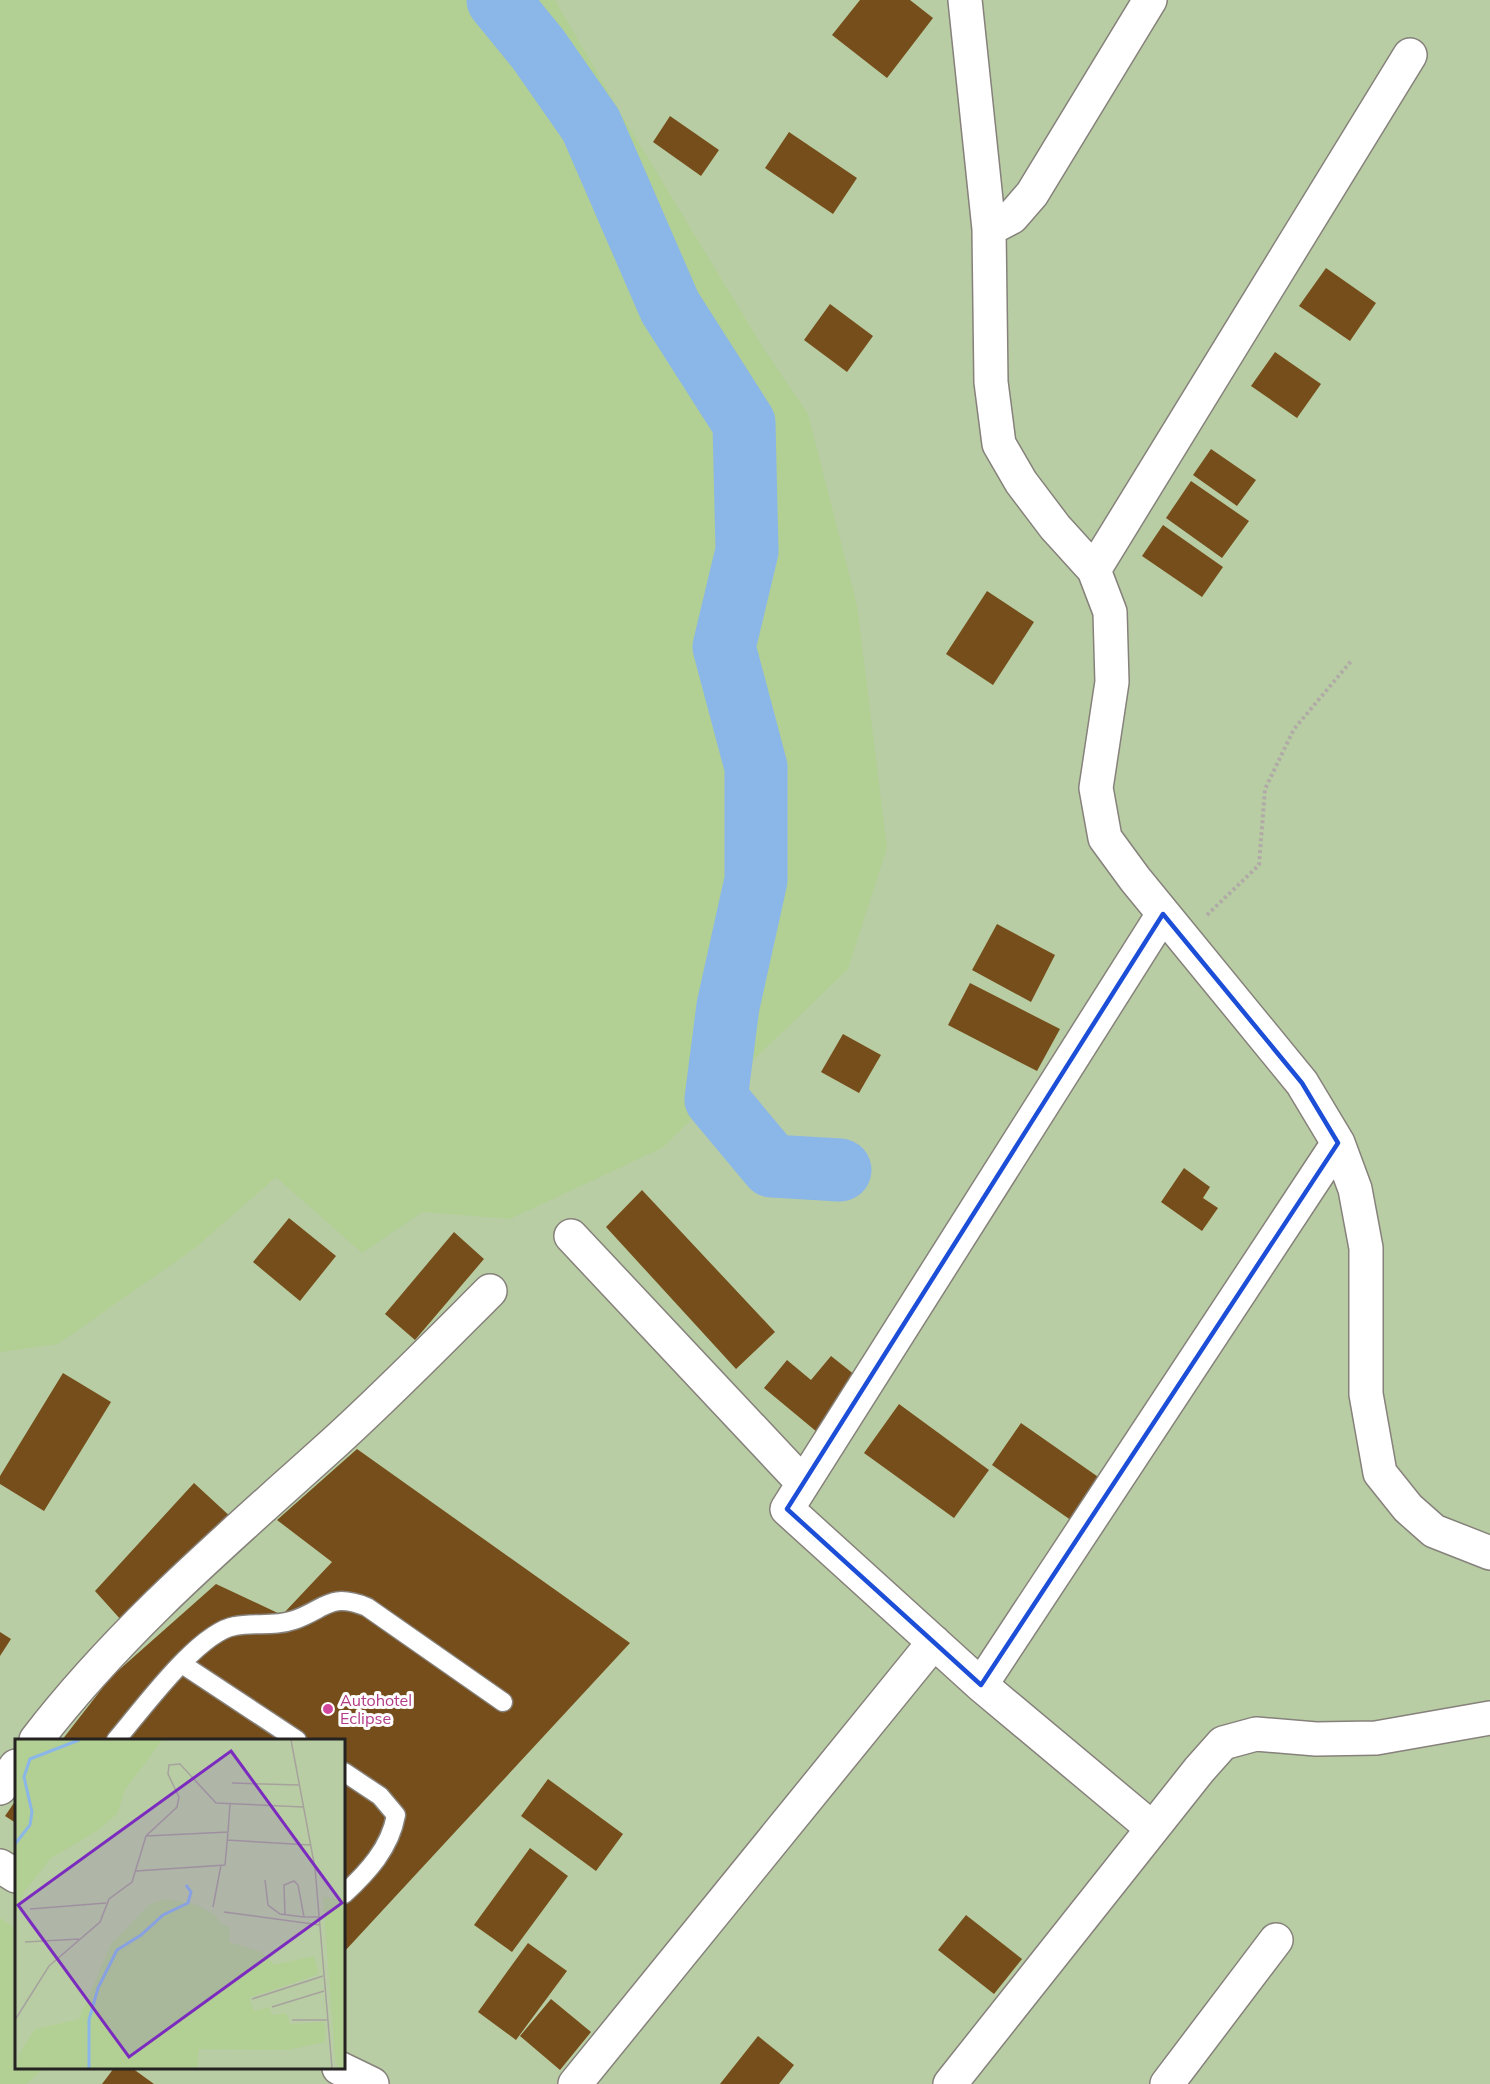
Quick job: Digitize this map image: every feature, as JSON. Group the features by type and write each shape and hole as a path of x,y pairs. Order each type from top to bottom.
{"street":[{"path":"965,0 989,229 991,381 999,444 1021,483 1055,527 1094,570 1110,612 1112,682 1096,788 1105,838 1173,926 1302,1083 1338,1143 1355,1189 1366,1248 1366,1394 1380,1473 1408,1508 1434,1531 1490,1553"},
{"path":"989,229 1012,218 1032,195 1150,0"},
{"path":"1094,570 1410,55"},
{"path":"1152,1828 981,1685 787,1509 1173,926"},
{"path":"981,1685 1338,1143"},
{"path":"571,1236 803,1483"},
{"path":"37,1739 110,1654 218,1545 336,1441 490,1291"},
{"path":"575,2084 933,1642"},
{"path":"950,2084 1152,1828 1223,1743 1256,1734 1316,1739 1376,1738 1490,1718"},
{"path":"0,1788 15,1767"},
{"path":"1167,2084 1276,1940"},
{"path":"343,2069 372,2084"}],"lane":[{"path":"117,1739 182,1664 210,1637 234,1626 275,1625 296,1620 326,1603 348,1600 367,1607 503,1702"},
{"path":"182,1664 295,1739"},
{"path":"345,1773 380,1796 396,1815 392,1837 360,1879 345,1893"}],"path":[{"path":"1173,926 1259,865 1265,789 1294,729 1352,660"}],"highlighted area":[{"path":"1163,914 1302,1083 1338,1143 981,1685 787,1509"}],"green space":[{"path":"0,0 1490,0 1490,2084 0,2084"},
{"path":"0,0 555,0 765,351 808,414 857,605 887,848 848,969 662,1148 510,1219 422,1212 362,1253 276,1177 195,1248 58,1344 0,1352"},
{"path":"0,1918 15,1928 15,2069 43,2069 26,2084 0,2084"}],"building":[{"path":"860,0 910,0 933,18 887,78 832,35"},
{"path":"670,116 719,150 701,176 653,142"},
{"path":"789,132 857,178 833,214 765,168"},
{"path":"1326,268 1376,303 1350,341 1299,306"},
{"path":"830,304 873,336 847,372 804,340"},
{"path":"1275,352 1321,384 1297,418 1251,386"},
{"path":"1211,449 1256,480 1237,506 1193,475"},
{"path":"1191,481 1249,521 1222,558 1166,518"},
{"path":"1163,525 1223,567 1202,597 1142,556"},
{"path":"987,591 1034,622 993,685 946,654"},
{"path":"997,924 1055,955 1031,1002 972,970"},
{"path":"970,983 1060,1029 1037,1071 948,1025"},
{"path":"843,1034 881,1055 859,1093 821,1072"},
{"path":"1184,1168 1210,1187 1203,1198 1218,1208 1202,1231 1161,1202"},
{"path":"642,1190 775,1332 736,1369 606,1227"},
{"path":"289,1218 336,1256 300,1301 253,1262"},
{"path":"454,1232 484,1259 415,1340 385,1314"},
{"path":"831,1356 860,1379 817,1432 764,1388 787,1360 811,1380"},
{"path":"63,1373 111,1402 44,1511 0,1484 0,1476"},
{"path":"899,1404 989,1470 954,1518 864,1453"},
{"path":"1021,1423 1104,1481 1075,1523 992,1465"},
{"name":"Autohotel Eclipse","path":"357,1449 630,1643 345,1951 345,1739 63,1739 111,1677 216,1584 282,1615 332,1562 277,1520"},
{"path":"194,1483 233,1519 122,1621 95,1591"},
{"path":"0,1632 11,1639 0,1656"},
{"path":"548,1779 623,1834 596,1871 521,1816"},
{"path":"15,1801 15,1822 5,1816"},
{"path":"530,1848 568,1876 512,1952 474,1925"},
{"path":"966,1915 1022,1959 994,1994 938,1950"},
{"path":"528,1943 567,1971 516,2040 478,2012"},
{"path":"551,1999 591,2032 560,2070 520,2036"},
{"path":"758,2036 794,2065 779,2084 720,2084"},
{"path":"113,2069 133,2069 154,2084 102,2084"}],"waterway":[{"path":"498,0 538,49 591,125 670,307 744,423 747,551 724,647 756,767 756,880 728,1006 716,1099 772,1166 840,1170"}],"place":[{"name":"Autohotel Eclipse","path":"328,1709"}]}
